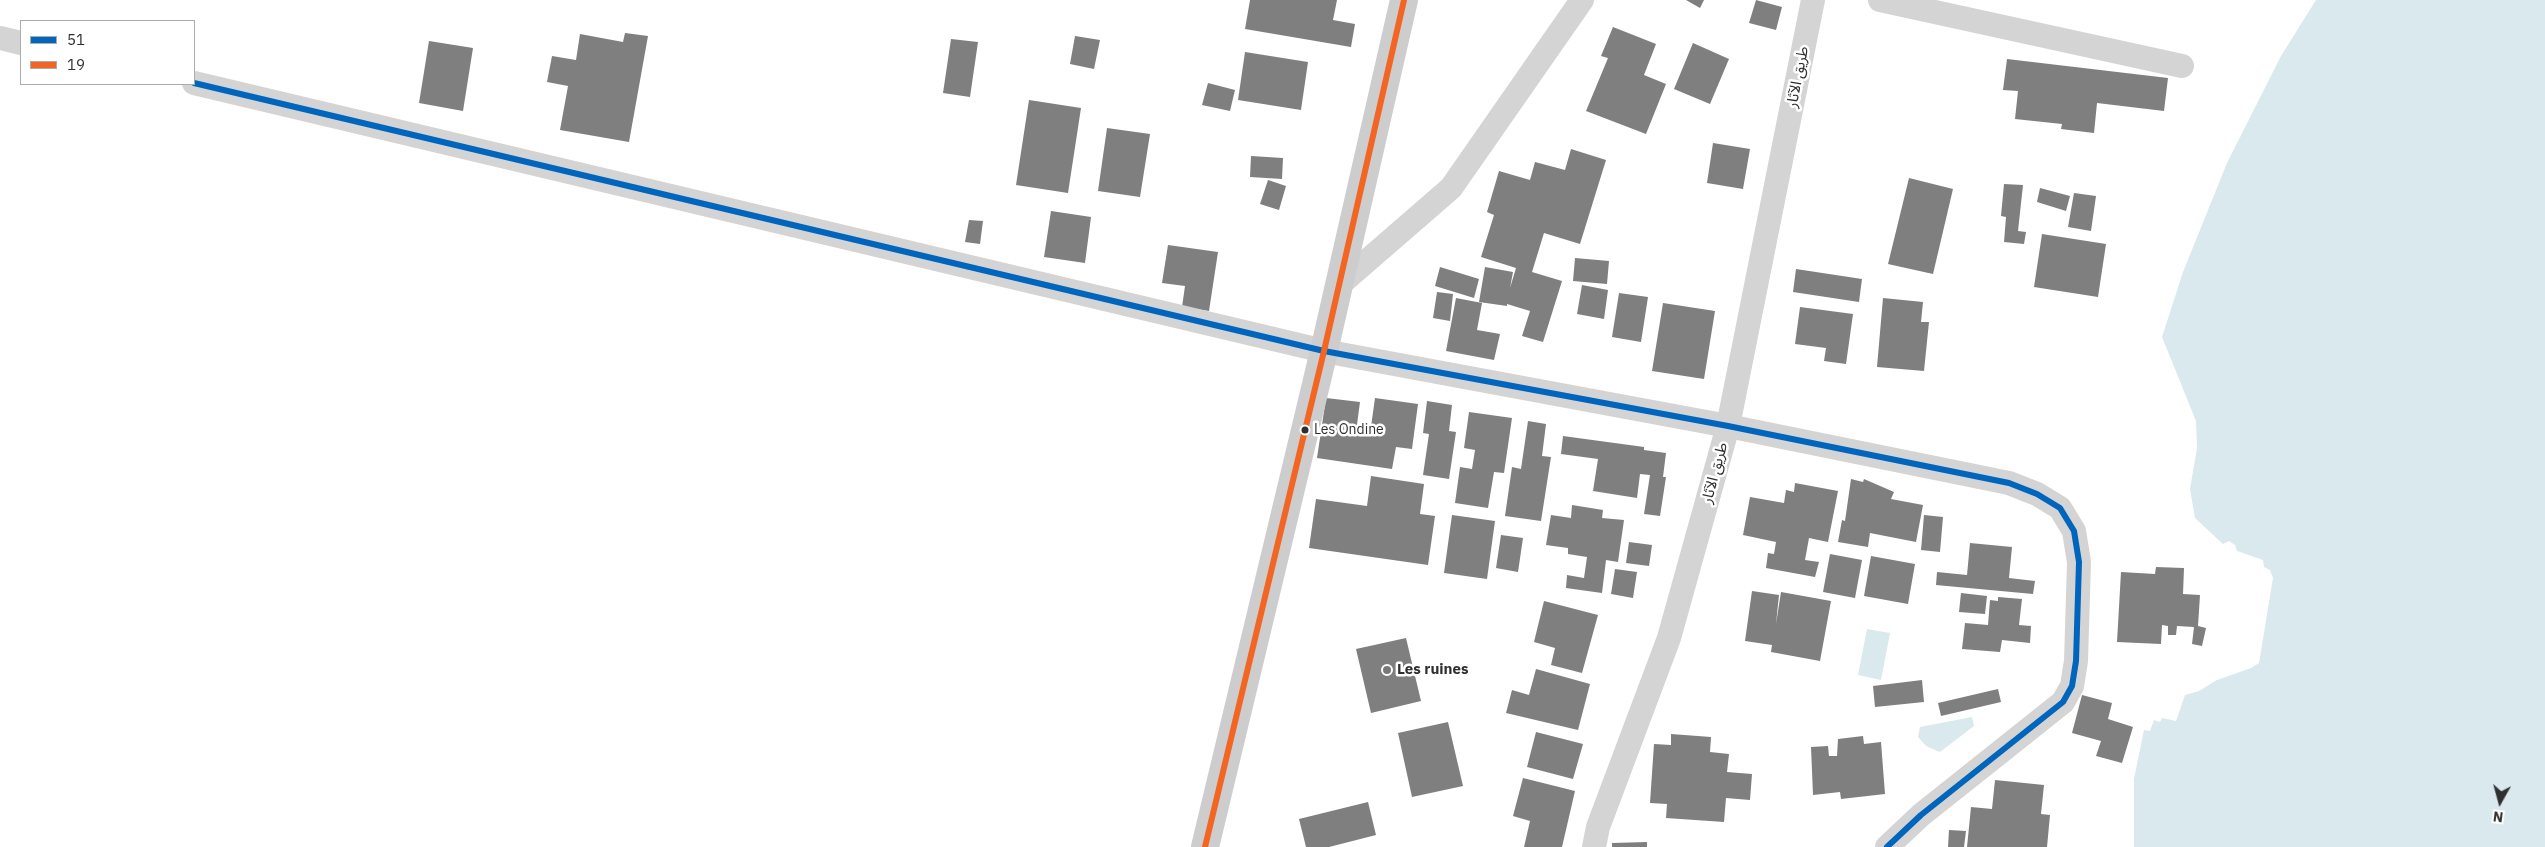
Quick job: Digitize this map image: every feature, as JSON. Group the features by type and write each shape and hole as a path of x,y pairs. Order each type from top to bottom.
{"main road":[{"path":"1205,847 1324,352 1404,0"}],"street":[{"path":"1338,286 1451,188 1582,0"},
{"name":"طريق الآثار","path":"1594,847 1598,827 1669,638 1728,426 1814,0"},
{"path":"1880,0 2182,66"},
{"path":"0,38 20,43"},
{"path":"195,83 997,272 1324,352 1728,426 2009,483 2037,494 2060,508 2074,531 2079,562 2076,661 2072,686 2063,702 1921,814 1887,847"}],"shaded area":[{"path":"2316,0 2545,0 2545,847 2134,847 2134,779 2144,730 2150,731 2154,720 2160,722 2162,718 2176,721 2185,695 2199,691 2217,680 2251,668 2259,663 2273,578 2270,570 2264,567 2263,560 2237,551 2235,545 2229,541 2223,544 2195,518 2190,489 2197,448 2196,421 2162,337 2183,272 2227,163 2281,56"},
{"path":"1867,629 1890,633 1881,680 1858,675"},
{"path":"1972,717 1974,726 1940,752 1926,746 1918,737 1920,727"}],"building":[{"path":"1250,0 1337,0 1333,20 1355,24 1351,47 1245,29"},
{"path":"1686,0 1704,0 1700,8"},
{"path":"1756,0 1782,7 1776,30 1749,23"},
{"path":"1613,27 1656,44 1644,75 1666,84 1646,134 1586,111 1608,58 1601,56"},
{"path":"625,33 648,36 629,142 560,130 568,86 547,82 552,56 576,60 580,34 623,42"},
{"path":"1075,36 1100,40 1094,69 1070,64"},
{"path":"951,39 978,42 970,97 943,93"},
{"path":"429,41 473,48 463,111 419,103"},
{"path":"1693,43 1729,59 1710,104 1674,89"},
{"path":"1245,52 1308,62 1301,110 1238,100"},
{"path":"2007,59 2168,78 2164,111 2097,103 2094,133 2061,129 2062,124 2015,119 2018,91 2003,90"},
{"path":"1208,83 1235,90 1230,111 1202,105"},
{"path":"1029,100 1081,108 1068,193 1016,185"},
{"path":"1107,128 1150,134 1140,197 1098,191"},
{"path":"1713,143 1750,149 1743,189 1707,183"},
{"path":"1571,149 1606,160 1580,244 1544,233 1532,272 1562,281 1543,342 1522,336 1530,311 1507,304 1507,306 1479,302 1485,267 1513,272 1510,288 1516,268 1481,257 1494,215 1487,212 1499,171 1530,180 1535,162 1565,170"},
{"path":"1251,156 1283,158 1282,179 1250,177"},
{"path":"1909,178 1953,189 1933,274 1888,264"},
{"path":"1268,180 1286,186 1279,210 1260,204"},
{"path":"2004,184 2023,185 2018,231 2026,232 2024,244 2004,242 2006,217 2001,216"},
{"path":"2040,188 2070,196 2066,211 2037,202"},
{"path":"2074,193 2096,196 2091,231 2068,227"},
{"path":"1051,211 1091,217 1085,263 1044,257"},
{"path":"969,220 983,221 980,244 965,242"},
{"path":"2042,234 2106,244 2098,297 2034,287"},
{"path":"1168,245 1218,252 1209,311 1182,307 1185,286 1162,283"},
{"path":"1575,258 1609,261 1607,284 1573,281"},
{"path":"1440,267 1479,279 1474,298 1435,286"},
{"path":"1796,269 1862,279 1859,302 1793,292"},
{"path":"1582,285 1608,290 1604,319 1577,314"},
{"path":"1437,292 1453,294 1450,321 1433,318"},
{"path":"1619,293 1648,297 1641,342 1612,337"},
{"path":"1456,298 1482,303 1477,330 1500,334 1494,360 1446,351"},
{"path":"1883,298 1923,302 1921,322 1929,322 1924,371 1877,367"},
{"path":"1663,303 1715,311 1704,379 1652,371"},
{"path":"1800,307 1853,314 1846,364 1824,361 1826,348 1795,344"},
{"path":"1326,398 1360,402 1356,432 1370,434 1375,398 1418,404 1412,449 1396,447 1392,469 1317,458"},
{"path":"1427,401 1452,405 1449,431 1456,432 1449,479 1423,475 1429,434 1423,433"},
{"path":"1469,412 1512,418 1504,473 1494,472 1488,508 1455,503 1460,467 1472,469 1475,450 1464,448"},
{"path":"1528,421 1546,424 1542,456 1551,457 1541,521 1505,516 1512,467 1521,469"},
{"path":"1563,436 1644,447 1644,450 1666,453 1663,477 1666,477 1660,516 1644,514 1650,475 1640,474 1637,498 1593,491 1598,459 1561,454"},
{"path":"1371,476 1424,484 1420,514 1435,516 1428,565 1309,548 1316,499 1367,506"},
{"path":"1851,479 1863,482 1864,479 1894,492 1891,499 1923,505 1916,542 1870,533 1868,547 1838,542 1842,520 1845,521"},
{"path":"1795,483 1838,491 1828,542 1809,538 1805,560 1819,562 1815,577 1766,568 1768,553 1774,554 1776,542 1743,535 1750,497 1784,503 1786,490 1794,492"},
{"path":"1572,505 1603,510 1602,518 1624,520 1618,562 1606,560 1602,593 1566,588 1567,575 1584,578 1587,557 1568,554 1568,548 1546,545 1551,515 1571,518"},
{"path":"1452,515 1495,521 1487,579 1444,573"},
{"path":"1924,515 1943,517 1940,552 1921,550"},
{"path":"1501,535 1523,538 1518,572 1496,568"},
{"path":"1629,542 1652,545 1649,566 1626,563"},
{"path":"1970,543 2012,547 2009,578 2035,581 2033,594 1936,585 1937,572 1967,575"},
{"path":"1830,554 1862,560 1855,598 1823,592"},
{"path":"1871,556 1915,564 1908,604 1864,596"},
{"path":"2156,567 2184,568 2183,594 2200,595 2198,626 2206,628 2202,646 2192,644 2194,627 2177,626 2176,635 2168,635 2168,626 2162,625 2161,644 2117,642 2121,572 2155,574"},
{"path":"1615,569 1637,572 1633,598 1611,594"},
{"path":"1752,591 1779,595 1776,624 1781,592 1831,601 1820,661 1771,652 1772,645 1745,641"},
{"path":"1961,593 1987,596 1985,614 1959,612"},
{"path":"1998,597 2022,599 2019,625 2031,626 2030,643 2002,640 2000,652 1962,649 1965,623 1988,625 1990,600 1998,601"},
{"path":"1544,601 1598,615 1582,673 1551,665 1555,648 1534,642"},
{"path":"1406,638 1421,701 1371,713 1356,649"},
{"path":"1536,669 1590,684 1578,730 1506,713 1512,690 1529,695"},
{"path":"1922,680 1924,702 1875,707 1873,686"},
{"path":"1998,689 2001,702 1941,716 1938,703"},
{"path":"2082,695 2112,703 2108,719 2133,727 2122,763 2096,756 2101,741 2072,733"},
{"path":"1448,722 1463,786 1412,797 1398,733"},
{"path":"1536,732 1583,744 1573,779 1527,767"},
{"path":"1671,734 1711,737 1710,752 1729,754 1727,772 1752,774 1750,800 1726,798 1724,822 1666,818 1667,804 1650,803 1654,744 1671,745"},
{"path":"1863,736 1864,744 1881,742 1885,794 1841,799 1840,792 1813,795 1811,747 1828,746 1829,756 1837,756 1838,739"},
{"path":"1523,778 1575,791 1562,847 1524,847 1530,821 1513,816"},
{"path":"1995,780 2044,785 2041,814 2050,815 2047,847 1967,847 1971,807 1992,809"},
{"path":"1368,802 1376,835 1329,847 1306,847 1299,819"},
{"path":"1949,830 1966,831 1964,847 1948,847"},
{"path":"1647,842 1647,847 1612,847 1612,843"}],"transit line":[{"name":"19","path":"1205,847 1324,351 1404,0"},
{"name":"51","path":"195,83 1324,351 1728,426 2009,483 2037,494 2060,508 2074,531 2079,562 2076,661 2072,686 2063,702 1921,815 1887,847"}],"place":[{"name":"Les Ondine","path":"1305,430"},
{"name":"Les ruines","path":"1387,670"}]}
